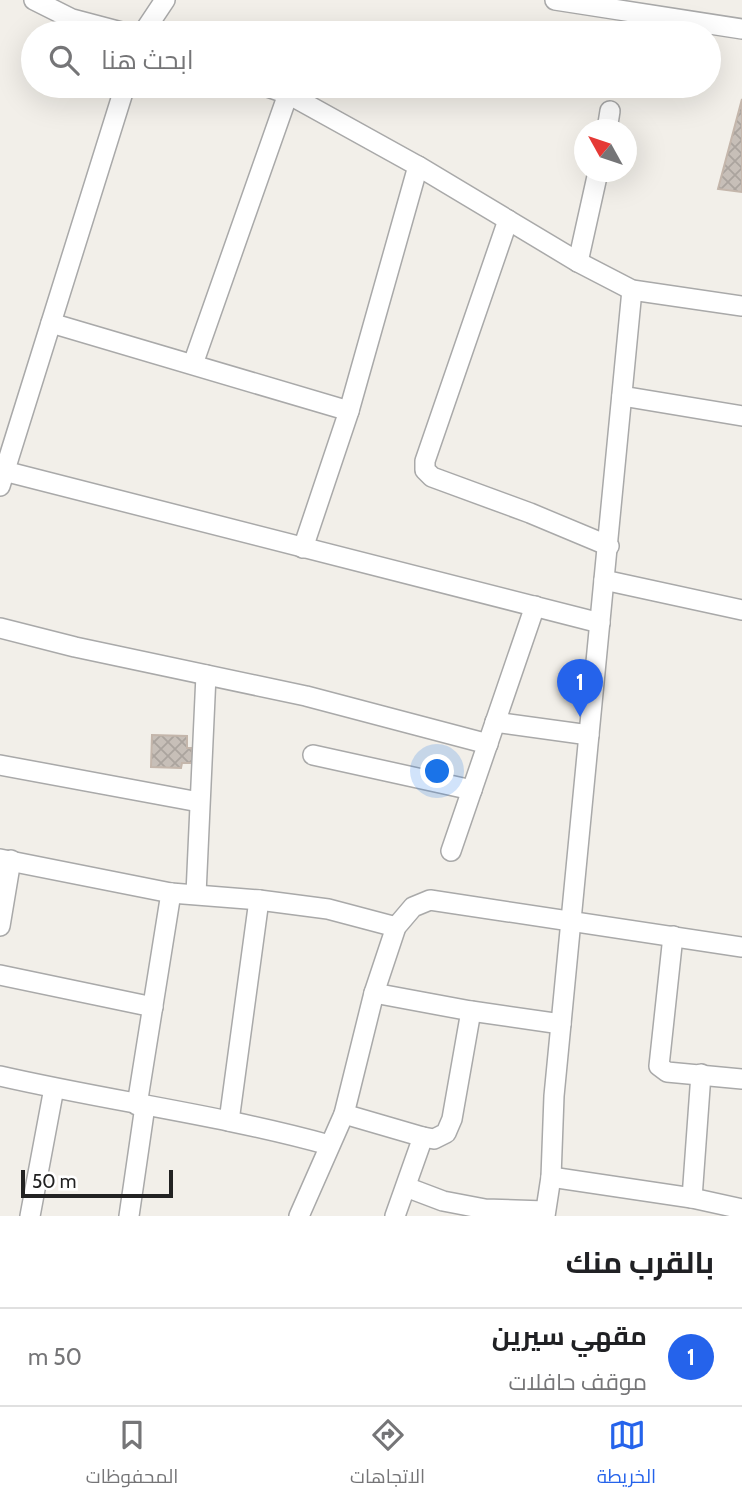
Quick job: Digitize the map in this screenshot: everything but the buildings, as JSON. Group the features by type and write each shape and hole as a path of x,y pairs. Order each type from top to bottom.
{"street":[{"path":"34,0 80,21"},
{"path":"151,21 165,0"},
{"path":"555,0 690,21"},
{"path":"721,26 742,29"},
{"path":"121,98 51,323 10,422 2,479 303,548 600,623"},
{"path":"193,365 287,98"},
{"path":"295,98 418,166 578,262 632,290 742,306"},
{"path":"303,548 349,411 418,166"},
{"path":"578,262 596,182"},
{"path":"508,220 425,461 425,470 432,477 609,546"},
{"path":"406,1186 443,1201 485,1209 545,1213 551,1177 554,1096 632,290"},
{"path":"51,323 349,411"},
{"path":"622,396 742,416"},
{"path":"604,580 742,610"},
{"path":"451,851 536,606"},
{"path":"0,628 75,647 306,696 488,744"},
{"path":"196,894 206,675"},
{"path":"495,722 589,735"},
{"path":"313,755 472,790"},
{"path":"0,765 199,802"},
{"path":"0,926 6,860 171,892 328,909 396,927"},
{"path":"129,1216 153,1007 171,892"},
{"path":"229,1121 259,900"},
{"path":"299,1216 344,1114 374,993 396,927 413,907 430,900 571,919 742,947"},
{"path":"673,936 659,1066 667,1072 742,1079"},
{"path":"0,975 153,1007"},
{"path":"374,993 561,1024"},
{"path":"344,1114 423,1138 434,1139 446,1133 452,1119 471,1011"},
{"path":"692,1198 701,1074"},
{"path":"0,1076 266,1128 329,1145"},
{"path":"30,1216 54,1088"},
{"path":"395,1216 423,1138"},
{"path":"551,1177 692,1198 732,1211"}],"place":[{"name":"مقهي سيرين","path":"580,717"}]}
